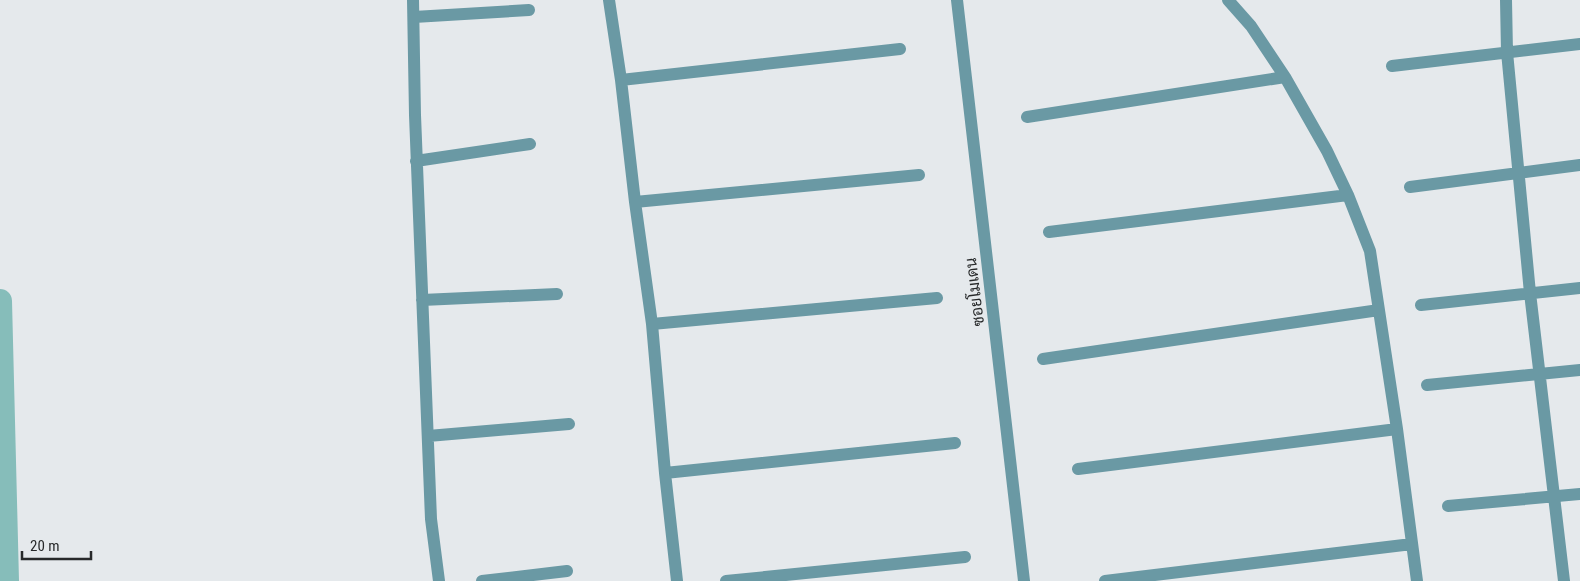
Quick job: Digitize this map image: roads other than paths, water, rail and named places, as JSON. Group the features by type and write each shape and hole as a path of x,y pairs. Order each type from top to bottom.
{"street":[{"path":"413,0 416,161 431,519 439,581"},
{"path":"609,0 652,324 677,581"},
{"name":"ซอยโมเดน","path":"957,0 1024,581"},
{"path":"1228,0 1251,26 1285,78 1327,152 1348,195 1370,251 1397,429 1417,581"},
{"path":"1506,0 1507,52 1530,293 1564,581"},
{"path":"414,17 529,10"},
{"path":"1392,66 1580,44"},
{"path":"621,80 900,49"},
{"path":"1027,117 1285,78"},
{"path":"416,161 530,144"},
{"path":"1410,187 1580,165"},
{"path":"635,202 919,174"},
{"path":"1049,232 1348,195"},
{"path":"1421,305 1580,288"},
{"path":"422,300 557,294"},
{"path":"652,324 937,298"},
{"path":"1043,358 1379,310"},
{"path":"1427,385 1580,370"},
{"path":"428,436 569,424"},
{"path":"1078,469 1397,429"},
{"path":"665,473 955,443"},
{"path":"1448,506 1580,494"},
{"path":"1105,581 1412,544"},
{"path":"726,581 965,556"},
{"path":"482,581 567,571"}],"waterway":[{"path":"0,301 7,581"}]}
